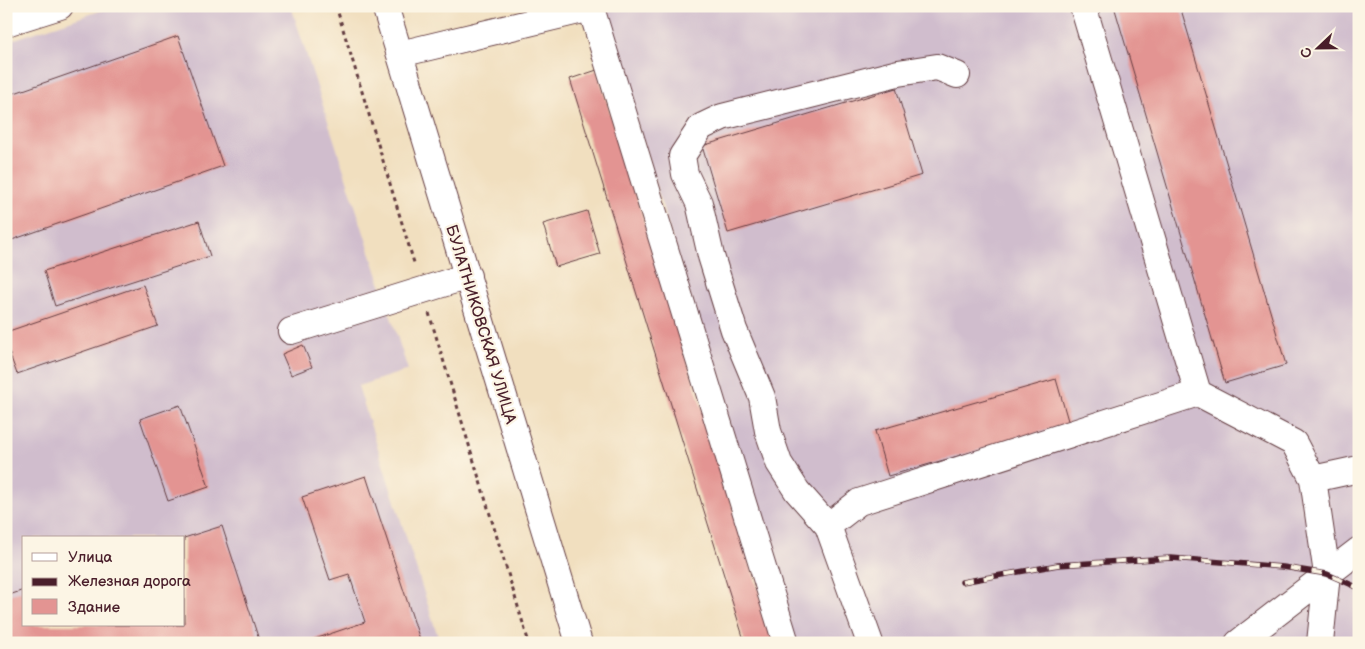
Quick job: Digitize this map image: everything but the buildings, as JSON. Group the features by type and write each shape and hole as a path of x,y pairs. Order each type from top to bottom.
{"street":[{"path":"6,23 60,6"},
{"name":"БУЛАТНИКОВСКАЯ УЛИЦА","path":"385,6 579,643"},
{"path":"1083,6 1198,393"},
{"path":"400,54 556,11 591,8 786,643"},
{"path":"870,643 828,526 797,490 779,463 768,431 762,396 734,330 711,256 700,203 685,174 682,156 701,127 722,117 898,73 937,67 957,75"},
{"path":"291,331 468,276"},
{"path":"828,526 859,502 1198,393 1294,443 1313,479 1327,574 1320,643"},
{"path":"1313,479 1359,469"},
{"path":"1238,643 1359,550"}],"path":[{"path":"336,6 529,643"}],"shaded area":[{"path":"115,6 291,6 408,370 358,386 440,643 6,643 6,42"},
{"path":"601,6 1359,6 1359,643 796,643"}],"railway":[{"path":"962,582 1058,565 1171,558 1283,567 1327,574 1359,588"}]}
